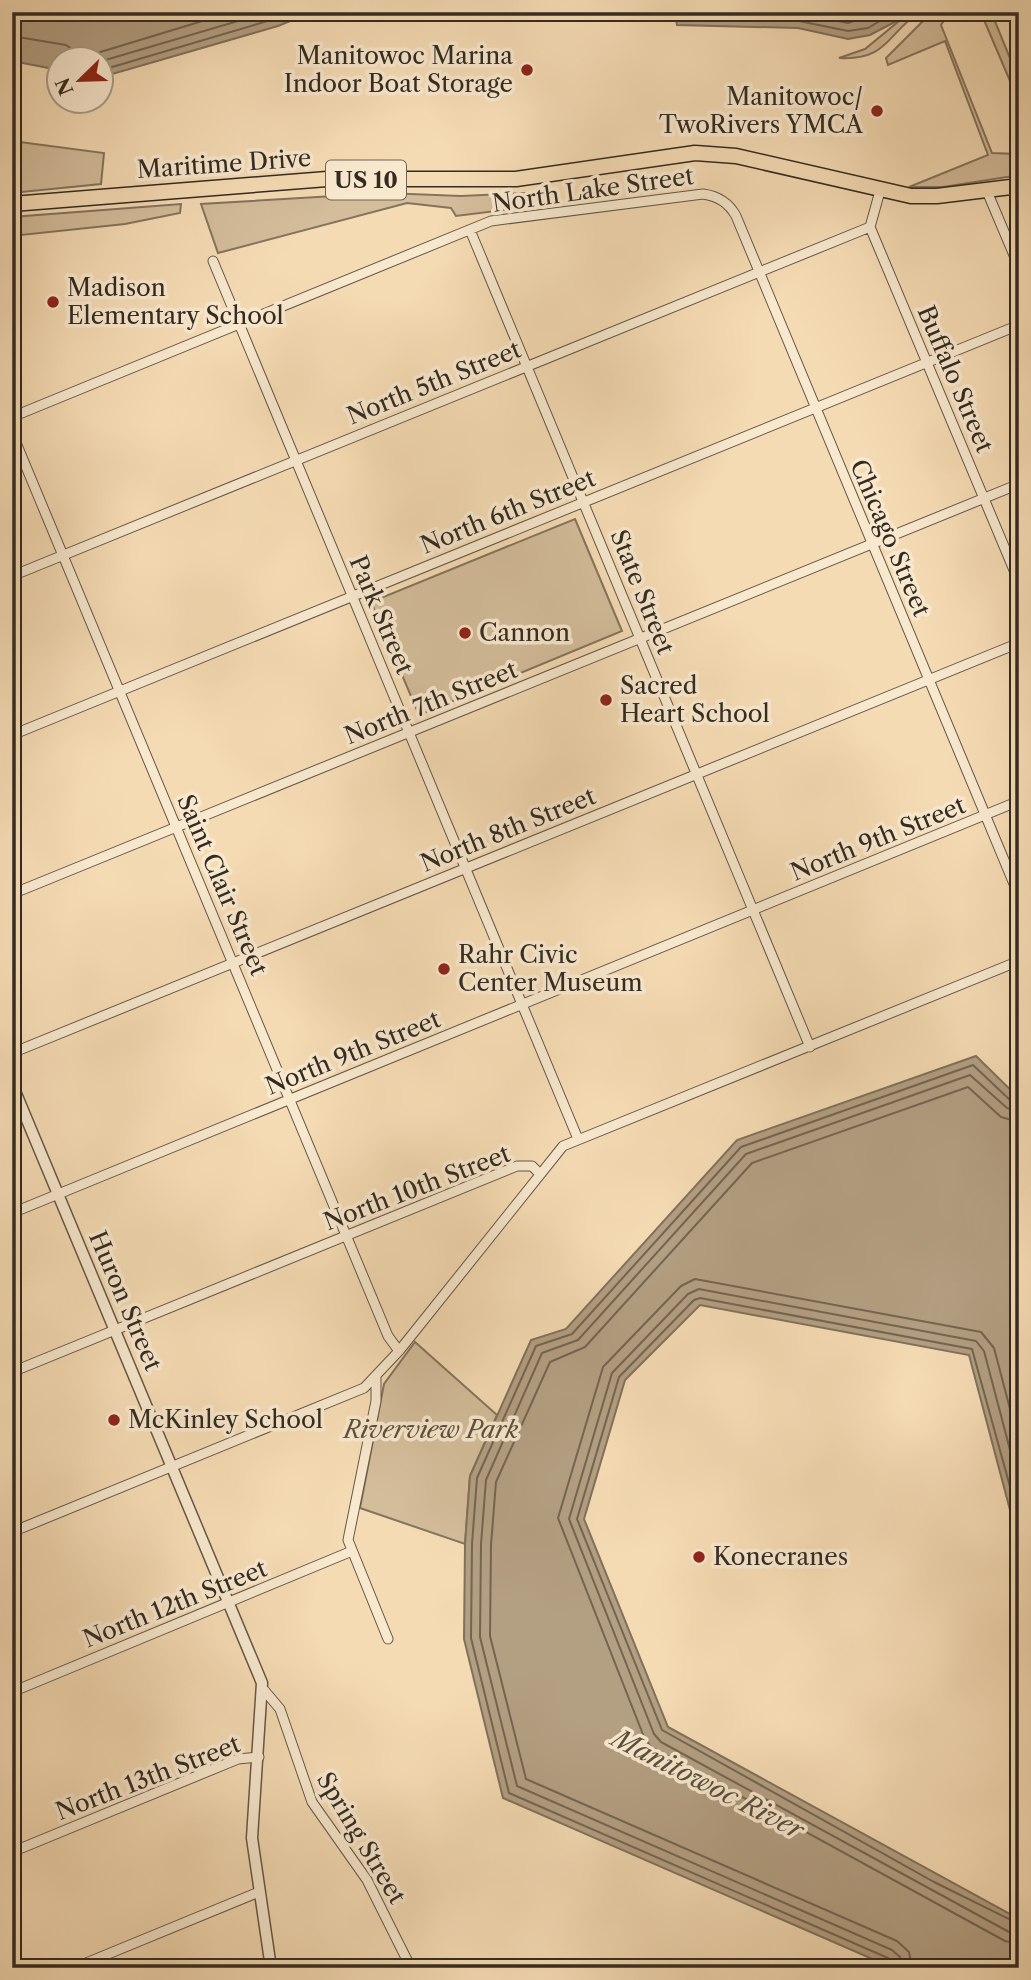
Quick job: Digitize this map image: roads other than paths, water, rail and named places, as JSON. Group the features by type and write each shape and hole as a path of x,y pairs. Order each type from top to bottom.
{"main road":[{"name":"Maritime Drive","path":"12,204 327,180 516,179 695,153 736,156 880,191 937,196 1019,186"}],"street":[{"path":"986,189 1019,267"},
{"path":"870,227 880,191"},
{"name":"North Lake Street","path":"12,417 491,221 690,195 709,194 720,199"},
{"name":"Chicago Street","path":"720,199 736,215 1019,896"},
{"name":"North 5th Street","path":"12,576 870,227"},
{"name":"Buffalo Street","path":"870,227 1019,582"},
{"name":"State Street","path":"470,230 810,1046"},
{"name":"Park Street","path":"213,261 578,1139"},
{"name":"North 6th Street","path":"12,735 1019,325"},
{"name":"Saint Clair Street","path":"12,433 388,1336 399,1351"},
{"name":"North 7th Street","path":"12,894 1019,484"},
{"name":"North 8th Street","path":"12,1053 1019,643"},
{"name":"North 9th Street","path":"12,1213 1019,801"},
{"name":"North 10th Street","path":"12,1372 517,1166 532,1166 539,1173 563,1146 578,1139 1019,961"},
{"name":"Huron Street","path":"12,1084 264,1690"},
{"path":"12,1532 365,1388 399,1351 539,1173"},
{"path":"376,1378 376,1401 348,1540 388,1639"},
{"name":"North 12th Street","path":"12,1692 352,1551"},
{"path":"264,1690 252,1838 271,1968"},
{"name":"Spring Street","path":"264,1690 280,1709 312,1802 367,1880 411,1968"},
{"name":"North 13th Street","path":"12,1852 238,1759 259,1757"},
{"path":"74,1968 260,1892"}],"water":[{"path":"12,12 312,12 278,26 116,73 116,46 46,46 46,68 12,61"},
{"path":"675,12 905,12 895,22 870,35 848,39 798,28 677,25"},
{"name":"Manitowoc River","path":"976,1056 1019,1098 1019,1544 969,1355 700,1305 625,1380 584,1519 668,1727 1019,1919 1019,1968 893,1968 503,1798 464,1639 465,1544 470,1476 531,1340 566,1329 737,1140"}],"place":[{"name":"Manitowoc Marina Indoor Boat Storage","path":"527,70"},
{"name":"Manitowoc/ TwoRivers YMCA","path":"877,111"},
{"name":"Madison Elementary School","path":"53,302"},
{"name":"Cannon","path":"465,633"},
{"name":"Sacred Heart School","path":"606,700"},
{"name":"Rahr Civic Center Museum","path":"444,969"},
{"name":"McKinley School","path":"114,1420"},
{"name":"Konecranes","path":"699,1557"}],"park label":[{"name":"Riverview Park","path":"431,1430"}]}
